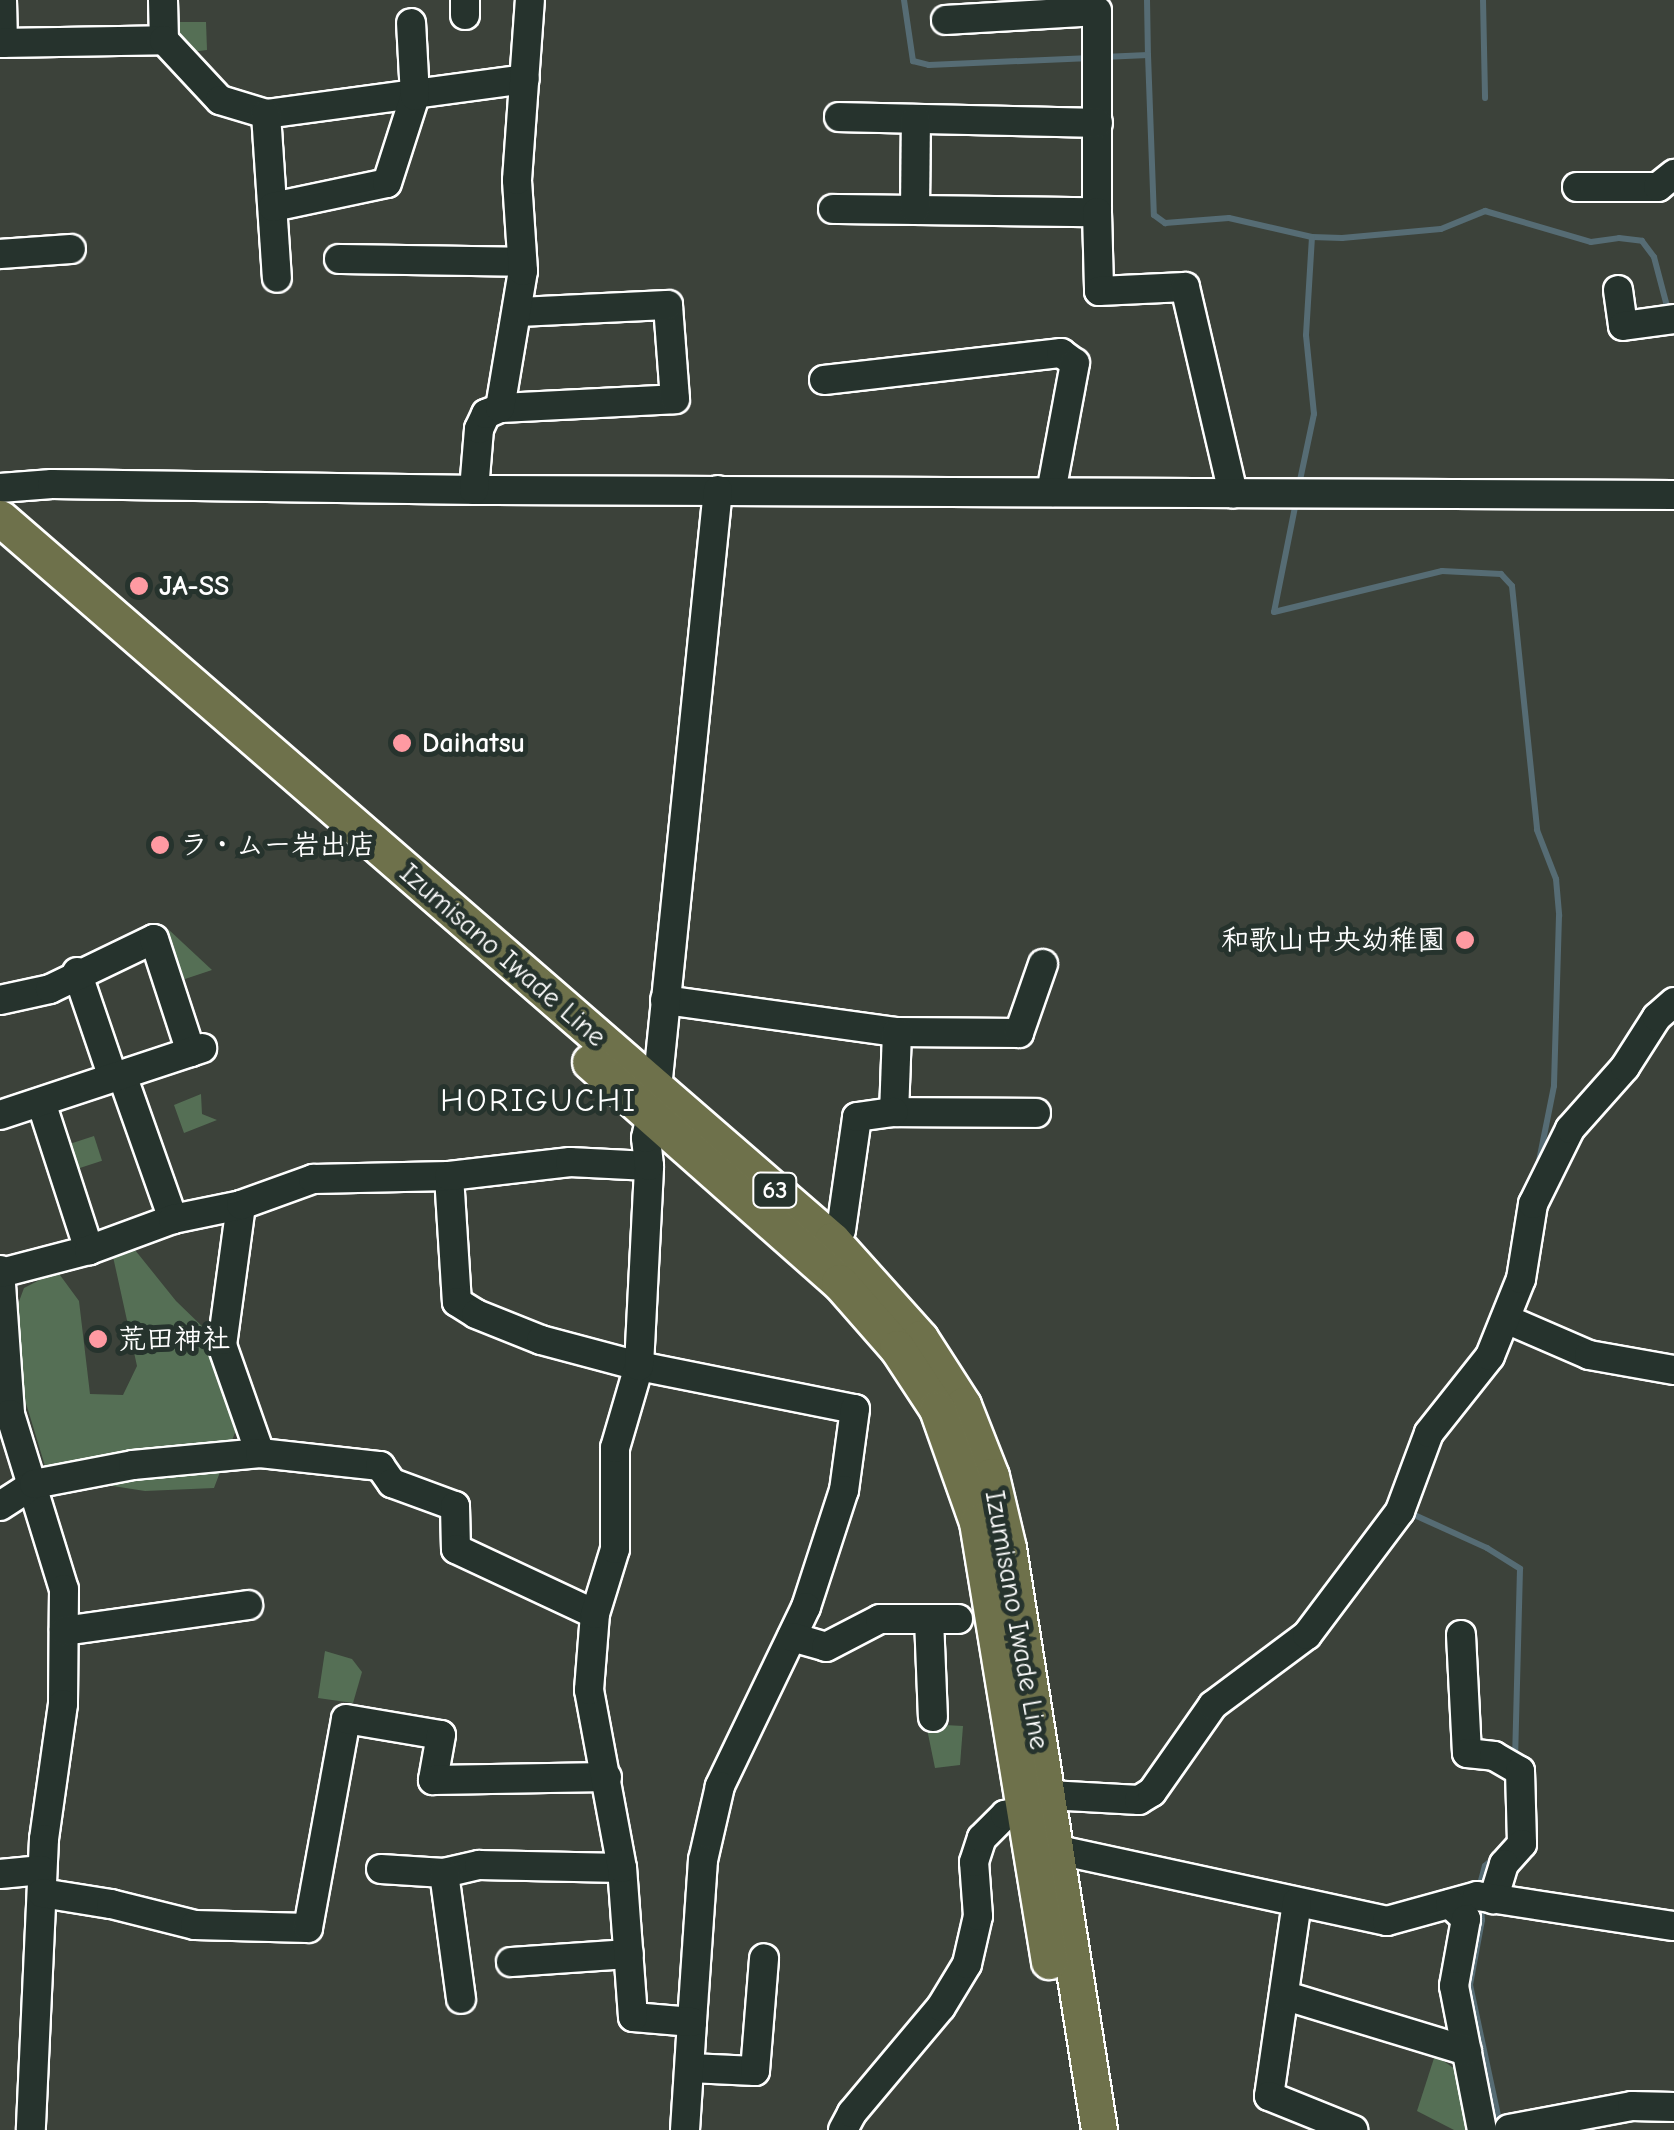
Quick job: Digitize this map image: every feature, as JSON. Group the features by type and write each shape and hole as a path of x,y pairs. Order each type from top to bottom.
{"main road":[{"name":"Izumisano Iwade Line","path":"0,518 655,1102 839,1282 897,1348 937,1409 977,1522 1037,1803"},
{"name":"Izumisano Iwade Line","path":"0,549 655,1102 832,1240 920,1338 963,1405 991,1476 1008,1548 1076,2130"},
{"name":"Izumisano Iwade Line","path":"1043,1846 1100,2130"}],"street":[{"path":"2,0 2,43 164,40"},
{"path":"164,0 164,40 220,100 266,114 525,79"},
{"path":"500,408 522,262 517,180 530,0"},
{"path":"946,20 1097,10 1099,292 1185,287 1233,494"},
{"path":"272,207 387,183 415,96 410,23"},
{"path":"266,114 277,278"},
{"path":"839,117 1098,123"},
{"path":"915,210 916,119"},
{"path":"1577,187 1658,188 1674,174"},
{"path":"833,209 1097,212"},
{"path":"0,254 71,249"},
{"path":"339,259 522,262"},
{"path":"1618,290 1623,326 1674,318"},
{"path":"474,490 479,429 486,414 500,408 675,399 668,305 517,312"},
{"path":"824,380 1061,353 1075,363 1051,492"},
{"path":"0,488 52,484 474,490 1674,495"},
{"path":"692,2022 634,2018 622,1868 589,1690 594,1614 616,1549 616,1448 639,1366 649,1166 646,1138 655,1102 718,490"},
{"path":"0,1000 50,989 77,972 154,939 196,1050 0,1116"},
{"path":"665,1000 897,1032 1019,1033 1043,964"},
{"path":"77,972 172,1218"},
{"path":"843,2130 852,2113 940,2007 967,1964 978,1916 974,1862 982,1838 1005,1815 1037,1803 1139,1800 1152,1792 1214,1704 1306,1635 1400,1511 1429,1433 1490,1356 1521,1280 1532,1204 1570,1129 1625,1067 1657,1016 1674,1002"},
{"path":"894,1112 897,1032"},
{"path":"41,1102 89,1250"},
{"path":"832,1240 841,1230 857,1117 894,1112 1036,1112"},
{"path":"31,2130 42,1881 63,1704 64,1589 34,1484 5,1413 0,1272 89,1250 172,1218 241,1205 313,1179 449,1176 570,1162 649,1166"},
{"path":"449,1176 457,1302 541,1340 639,1366 855,1409 844,1490 792,1637 720,1786 703,1860 685,2130"},
{"path":"241,1205 222,1345 260,1454"},
{"path":"1506,1319 1589,1354 1674,1370"},
{"path":"0,1506 34,1484 132,1465 260,1454 380,1466 392,1483 455,1506 456,1549 594,1614"},
{"path":"64,1631 248,1605"},
{"path":"792,1637 826,1647 880,1619 958,1619"},
{"path":"929,1619 933,1717"},
{"path":"1461,1635 1467,1753 1494,1756 1520,1771 1522,1844 1504,1864 1493,1899"},
{"path":"0,1874 42,1881 111,1904 196,1925 308,1928 346,1719 441,1735 433,1780 608,1778"},
{"path":"1043,1846 1387,1922 1477,1896 1674,1926"},
{"path":"381,1869 444,1873 479,1865 622,1868"},
{"path":"444,1873 461,2000"},
{"path":"1298,1902 1269,2096 1353,2130"},
{"path":"1450,1904 1466,1919 1454,1986 1482,2130"},
{"path":"511,1962 629,1954"},
{"path":"690,2068 756,2071 764,1958"},
{"path":"1286,1996 1467,2051"},
{"path":"1509,2129 1589,2122 1632,2106 1674,2107"}],"green space":[{"path":"170,22 206,22 207,50 184,53"},
{"path":"168,929 212,970 176,982 159,933"},
{"path":"201,1094 202,1114 217,1120 184,1133 174,1105"},
{"path":"94,1136 102,1161 71,1171 63,1146"},
{"path":"131,1245 176,1301 206,1330 239,1422 214,1488 145,1491 48,1476 22,1390 11,1323 24,1288 57,1271 79,1301 90,1394 123,1395 137,1366 112,1252"},
{"path":"325,1651 352,1659 362,1672 353,1703 318,1698"},
{"path":"926,1724 963,1726 960,1765 935,1768"},
{"path":"1435,2055 1462,2074 1472,2130 1454,2130 1417,2111"}],"waterway":[{"path":"904,0 913,61 929,65 1091,58"},
{"path":"1147,0 1148,55"},
{"path":"1483,0 1485,98"},
{"path":"1103,57 1148,55 1154,215 1165,223 1229,218 1312,237 1342,238 1441,229 1485,211 1591,242 1619,238 1642,241 1654,257 1668,310"},
{"path":"1299,485 1314,414 1306,335 1312,237"},
{"path":"1296,502 1274,612 1442,571 1501,574 1512,586 1537,830 1556,879 1559,916 1554,1086 1538,1166"},
{"path":"1410,1513 1487,1548 1520,1569 1515,1757"},
{"path":"1479,1888 1485,1866 1495,1857"},
{"path":"1481,1906 1470,1985 1501,2129"}],"place":[{"name":"JA-SS","path":"139,586"},
{"name":"Daihatsu","path":"402,743"},
{"name":"ラ・ムー岩出店","path":"160,845"},
{"name":"和歌山中央幼稚園","path":"1465,940"},
{"name":"荒田神社","path":"98,1339"}],"district":[{"name":"HORIGUCHI","path":"539,1101"}]}
